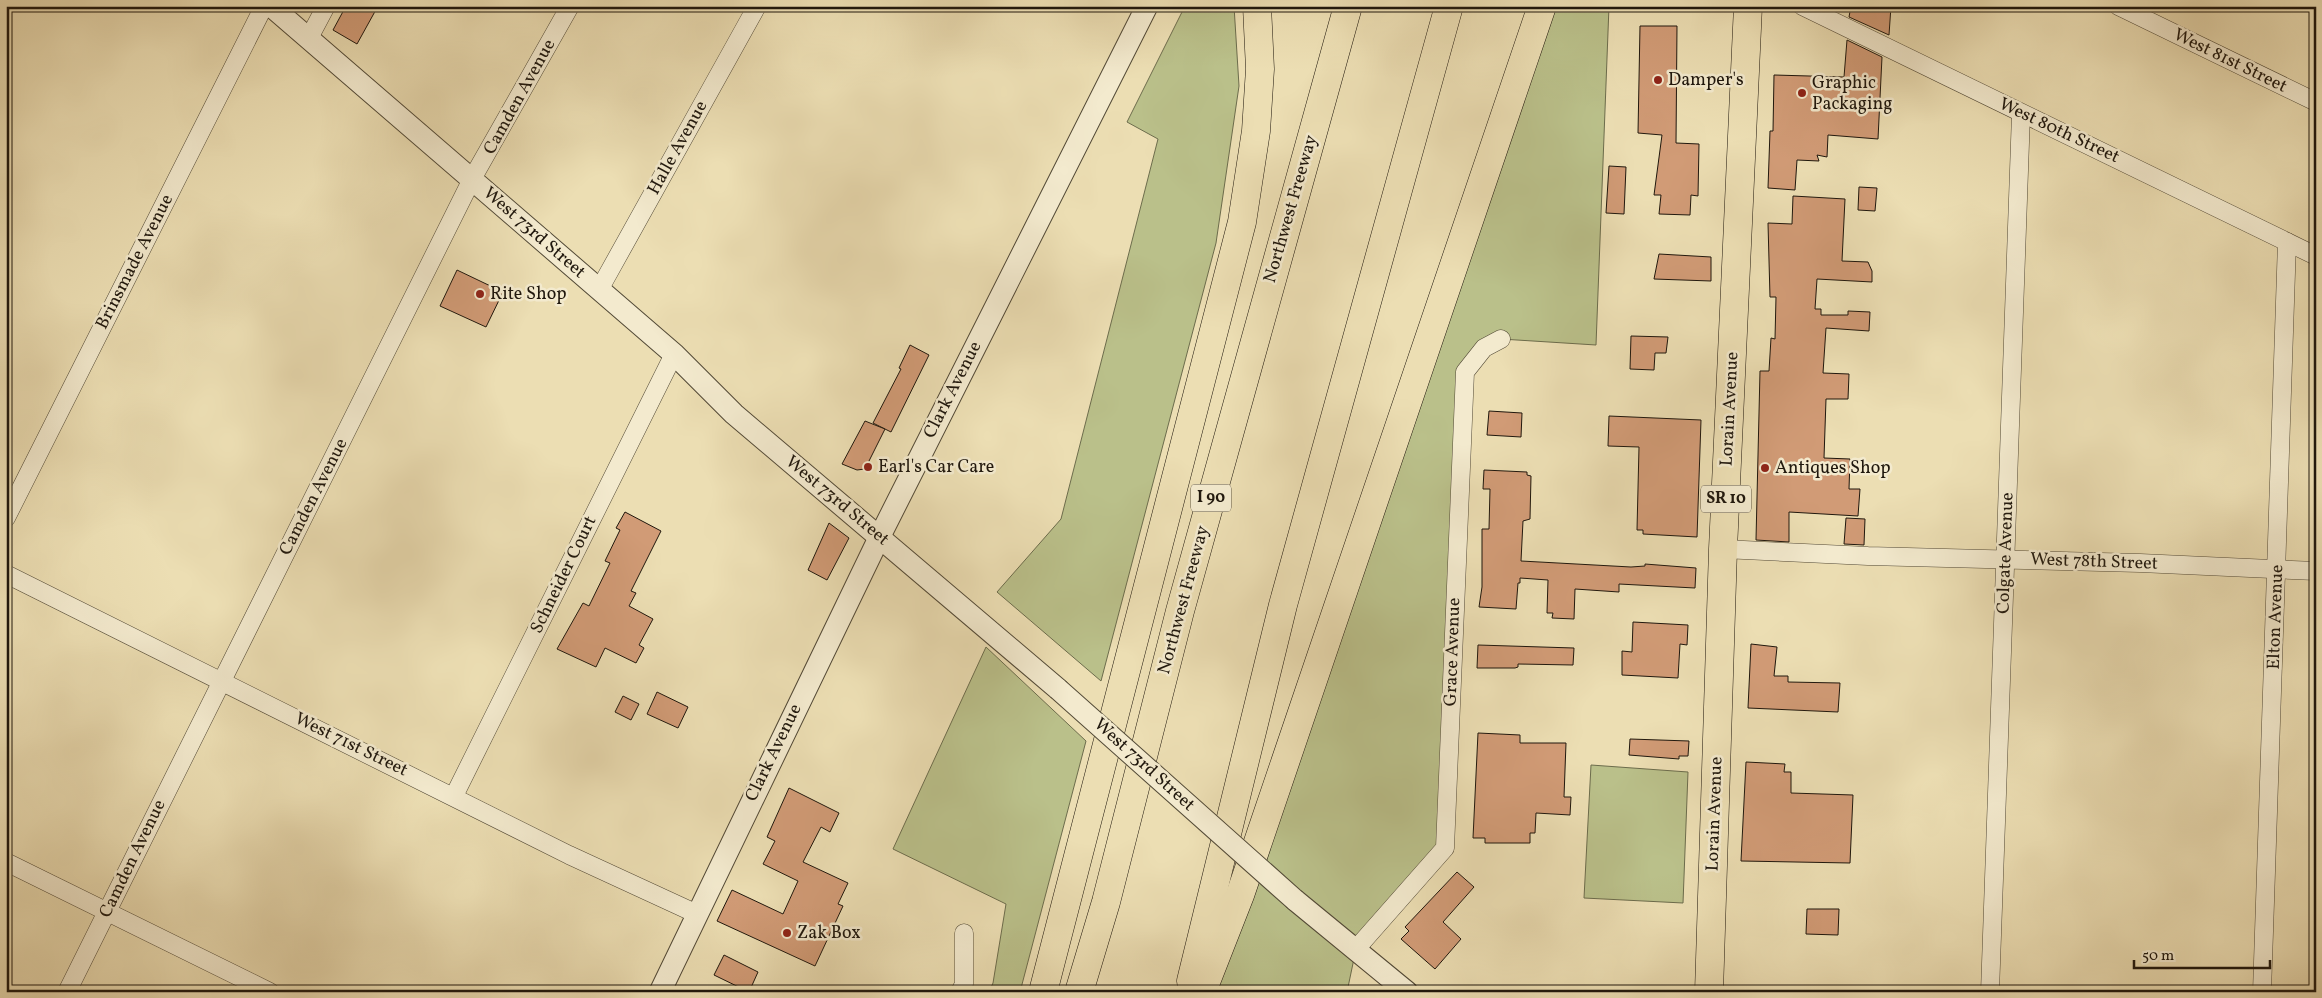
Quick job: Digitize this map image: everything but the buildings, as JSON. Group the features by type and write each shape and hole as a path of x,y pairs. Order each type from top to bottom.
{"main road":[{"path":"1043,992 1242,222 1256,131 1260,69 1257,6"},
{"name":"Northwest Freeway","path":"1079,992 1106,902 1180,610 1348,6"},
{"path":"1188,992 1283,605 1449,6"},
{"path":"1202,992 1240,895 1542,6"},
{"name":"Lorain Avenue","path":"1709,992 1723,549 1748,6"}],"street":[{"name":"Brinsmade Avenue","path":"6,518 264,6"},
{"name":"West 73rd Street","path":"271,6 674,354 734,414 1058,689 1295,900 1407,992"},
{"path":"309,38 326,6"},
{"name":"Camden Avenue","path":"67,992 472,179 570,6"},
{"name":"Halle Avenue","path":"600,290 757,6"},
{"name":"Clark Avenue","path":"660,992 879,538 1147,6"},
{"name":"West 80th Street","path":"1802,6 2316,256"},
{"name":"West 81st Street","path":"2118,6 2316,102"},
{"name":"Colgate Avenue","path":"1990,992 2021,114"},
{"name":"Elton Avenue","path":"2262,992 2278,570 2287,242"},
{"name":"Grace Avenue","path":"1356,949 1444,848 1465,372 1484,348 1501,339"},
{"name":"Schneider Court","path":"454,796 674,354"},
{"name":"West 78th Street","path":"1723,549 2316,571"},
{"name":"West 71st Street","path":"6,574 569,855 697,914"},
{"path":"6,862 270,992"},
{"path":"960,992 964,984 964,932"}],"green space":[{"path":"1185,6 1234,6 1239,86 1216,243 1101,681 997,592 1061,519 1158,139 1127,122"},
{"path":"1542,6 1609,6 1596,345 1501,339 1465,372 1445,848 1356,949 1347,992 1202,992"},
{"path":"986,647 1086,741 1020,992 989,992 993,983 1006,904 893,849"},
{"path":"1591,765 1688,772 1683,903 1584,898"}],"place":[{"name":"Damper's","path":"1658,80"},
{"name":"Graphic Packaging","path":"1802,93"},
{"name":"Rite Shop","path":"480,294"},
{"name":"Earl's Car Care","path":"868,467"},
{"name":"Antiques Shop","path":"1765,468"},
{"name":"Zak Box","path":"787,933"}]}
